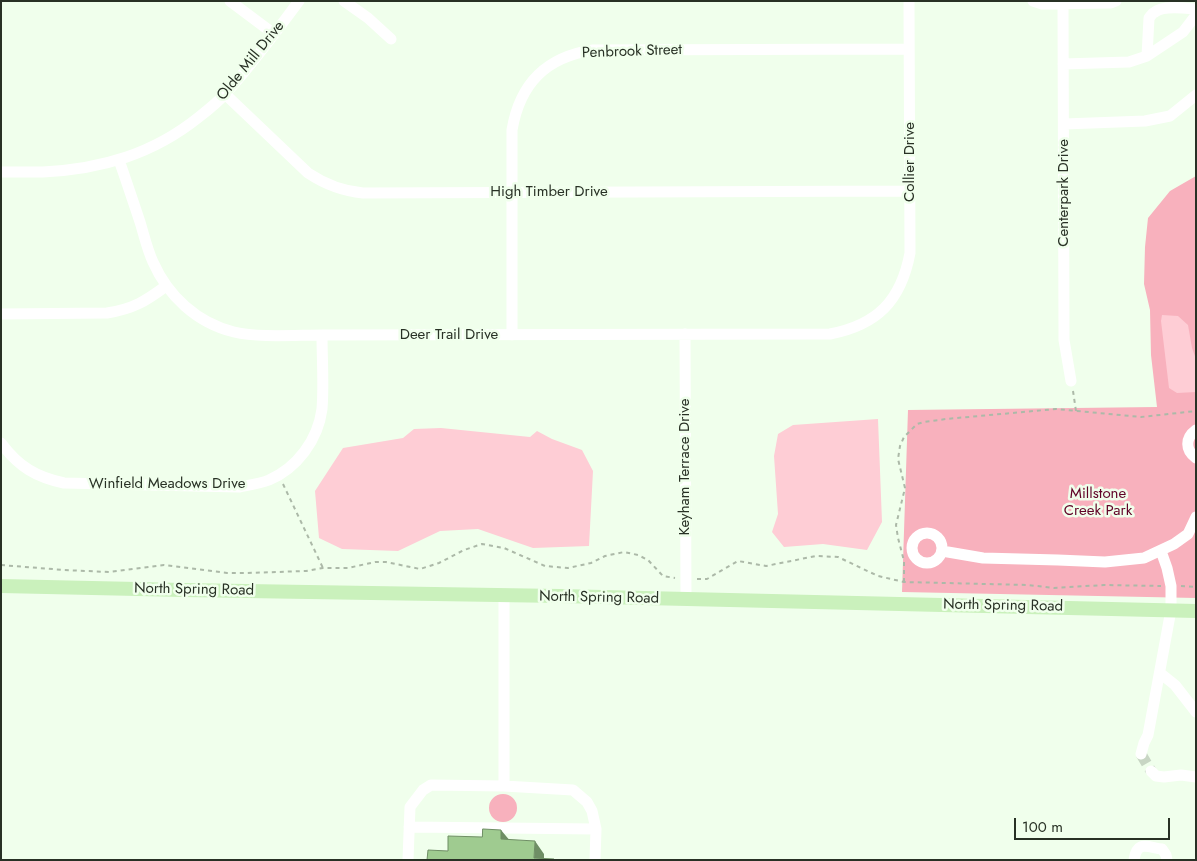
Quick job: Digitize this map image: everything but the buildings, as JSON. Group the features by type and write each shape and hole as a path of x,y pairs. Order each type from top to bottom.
{"main road":[{"name":"North Spring Road","path":"1,586 560,596 1196,611"}],"street":[{"path":"230,1 274,34"},
{"name":"Olde Mill Drive","path":"1,172 67,170 119,160 158,144 184,130 225,94 260,52 298,1"},
{"path":"344,1 368,18 390,39"},
{"name":"Collier Drive","path":"878,314 894,296 902,283 910,253 909,1"},
{"path":"1033,1 1042,4 1110,3 1116,1"},
{"name":"Centerpark Drive","path":"1063,4 1064,340 1071,382"},
{"path":"1147,56 1149,18 1155,11 1166,8 1196,9"},
{"path":"1063,64 1129,62 1147,56 1183,32 1196,15"},
{"name":"Penbrook Street","path":"512,335 512,130 514,115 528,86 550,65 579,52 593,50 909,49"},
{"name":"High Timber Drive","path":"225,94 308,173 320,182 348,192 910,191"},
{"path":"1064,124 1145,121 1170,116 1196,95"},
{"name":"Deer Trail Drive","path":"119,160 152,261 166,286 177,299 202,319 234,332 253,335 830,334 846,331 878,314"},
{"path":"1,314 107,313 121,311 147,300 166,286"},
{"name":"Keyham Terrace Drive","path":"685,334 686,600"},
{"name":"Winfield Meadows Drive","path":"1,443 22,466 49,480 64,483 239,487 254,485 276,476 295,463 312,440 319,424 322,402 322,335"},
{"path":"1196,430 1190,434 1187,444 1190,453 1196,458"},
{"path":"942,551 983,558 1104,562 1144,558 1174,544 1188,534 1196,517"},
{"path":"1141,754 1148,735 1172,610 1171,586 1167,568 1160,551"},
{"path":"504,596 504,786"},
{"path":"1160,673 1175,685 1196,712"},
{"path":"1151,771 1156,776 1181,775 1196,777"},
{"path":"408,860 410,806 423,790 431,785 504,786 573,790 587,802 592,811 596,829 595,860"},
{"path":"409,827 596,829"},
{"path":"1134,860 1138,848 1143,846 1162,850 1167,860"}],"path":[{"path":"1071,382 1076,411"},
{"path":"904,582 904,561 896,525 905,488 898,459 904,437 918,424 946,419 1056,409 1140,417 1196,411"},
{"path":"276,476 284,485 323,568"},
{"path":"1,565 108,572 164,565 227,573 306,571 323,568 348,568 375,562 386,562 420,569 439,563 464,550 482,544 504,548 545,566 568,568 624,552 638,555 648,560 663,576 686,580 708,578 738,561 766,566 816,556 838,557 878,576 904,582 1028,585 1054,588 1104,585 1196,587"}],"green space":[{"name":"Millstone Creek Park","path":"1196,176 1196,598 902,592 908,410 1157,407 1151,355 1150,310 1144,284 1148,218 1170,191"},
{"path":"503,794 513,798 517,808 513,818 503,822 493,818 489,808 493,798"}],"shaded area":[{"path":"1162,315 1178,316 1188,325 1196,359 1196,392 1177,393 1169,388 1161,321"},
{"path":"878,419 882,522 867,550 823,544 784,547 772,532 778,514 774,456 778,434 793,425"},
{"path":"441,428 530,437 537,431 552,439 582,450 593,471 589,546 533,548 478,529 440,531 398,551 342,549 319,538 315,491 343,448 403,438 414,429"}],"tunnel":[{"path":"1141,754 1151,771"}]}
